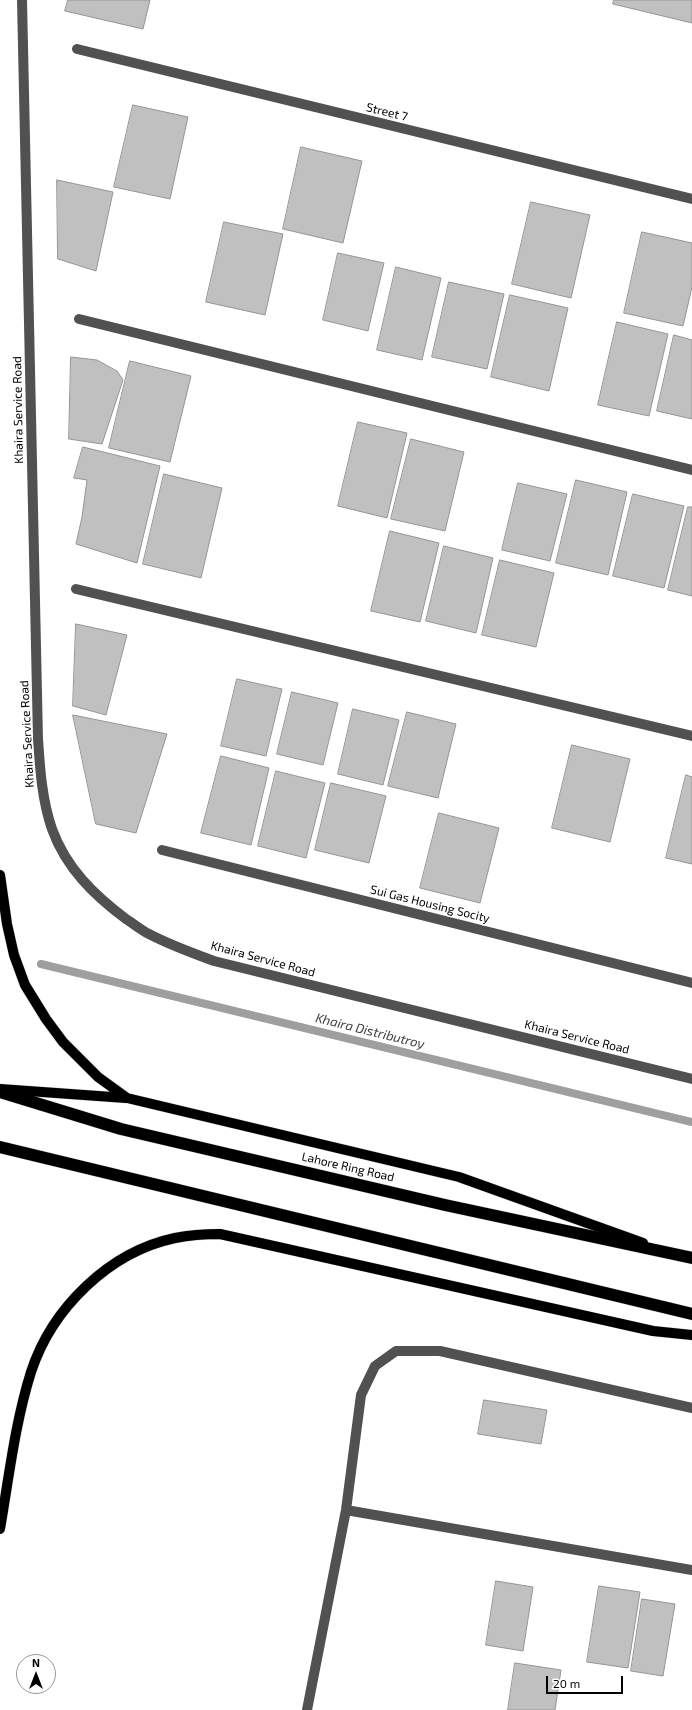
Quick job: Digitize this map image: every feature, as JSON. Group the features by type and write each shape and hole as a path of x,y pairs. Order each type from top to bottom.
{"highway":[{"name":"Lahore Ring Road","path":"0,1090 136,1132 445,1205 666,1251 692,1258"},
{"path":"0,1148 692,1314"}],"main road":[{"path":"0,875 7,924 14,955 25,986 63,1042 98,1078 127,1098"},
{"path":"0,1090 127,1098 459,1177 666,1251"},
{"path":"0,1529 21,1408 31,1372 41,1347 56,1321 75,1298 94,1279 110,1267 152,1245 175,1238 220,1234 653,1331 692,1335"}],"street":[{"name":"Khaira Service Road","path":"22,0 38,739 40,772 45,804 60,849 88,888 110,907 148,934 207,958 692,1079"},
{"name":"Street 7","path":"77,50 692,199"},
{"path":"78,319 692,470"},
{"path":"76,589 692,736"},
{"name":"Sui Gas Housing Socity","path":"162,850 692,983"},
{"path":"307,1710 346,1510 361,1395 375,1366 396,1350 440,1350 692,1408"},
{"path":"346,1510 692,1570"}],"building":[{"path":"68,0 150,0 143,29 65,11"},
{"path":"614,0 692,0 692,23 613,4"},
{"path":"133,105 188,117 170,199 114,187"},
{"path":"301,147 362,161 343,243 283,229"},
{"path":"57,180 113,192 96,271 58,259"},
{"path":"531,202 590,215 571,298 512,284"},
{"path":"224,222 283,234 265,315 206,302"},
{"path":"642,232 692,243 692,287 683,326 624,313"},
{"path":"338,253 384,263 368,331 323,320"},
{"path":"396,267 441,278 422,360 377,350"},
{"path":"449,282 504,294 487,369 432,357"},
{"path":"510,295 568,308 549,391 491,377"},
{"path":"617,322 668,334 649,416 598,405"},
{"path":"674,335 692,340 692,419 657,411"},
{"path":"71,357 97,360 117,371 123,380 102,444 69,439"},
{"path":"130,361 191,376 170,462 109,448"},
{"path":"358,422 407,433 387,518 338,506"},
{"path":"411,439 464,452 445,531 391,519"},
{"path":"83,447 160,466 137,563 76,544 82,517 87,480 74,478"},
{"path":"164,474 222,488 201,578 143,564"},
{"path":"576,480 627,492 608,575 556,563"},
{"path":"518,483 567,494 550,561 502,550"},
{"path":"633,494 684,506 664,588 613,576"},
{"path":"688,507 692,507 692,596 668,590"},
{"path":"390,531 439,543 420,622 371,611"},
{"path":"444,546 493,558 476,633 426,621"},
{"path":"500,560 554,573 536,647 482,635"},
{"path":"76,624 127,635 106,715 73,706"},
{"path":"237,679 282,689 266,756 221,746"},
{"path":"292,692 338,703 323,765 277,754"},
{"path":"353,709 399,720 383,785 338,774"},
{"path":"407,712 456,724 438,798 388,786"},
{"path":"73,715 167,734 136,833 96,824"},
{"path":"572,745 630,759 610,842 552,828"},
{"path":"221,756 269,768 251,845 201,833"},
{"path":"276,771 325,783 306,858 258,846"},
{"path":"686,775 692,777 692,864 666,858"},
{"path":"331,783 386,796 369,863 315,850"},
{"path":"439,813 499,828 480,903 420,888"},
{"path":"484,1400 547,1410 541,1444 478,1434"},
{"path":"496,1581 533,1587 523,1651 486,1645"},
{"path":"599,1586 640,1592 628,1668 587,1662"},
{"path":"642,1599 675,1604 663,1676 631,1671"},
{"path":"515,1663 561,1670 555,1710 508,1710"}],"waterway":[{"name":"Khaira Distributroy","path":"41,964 692,1122"}]}
